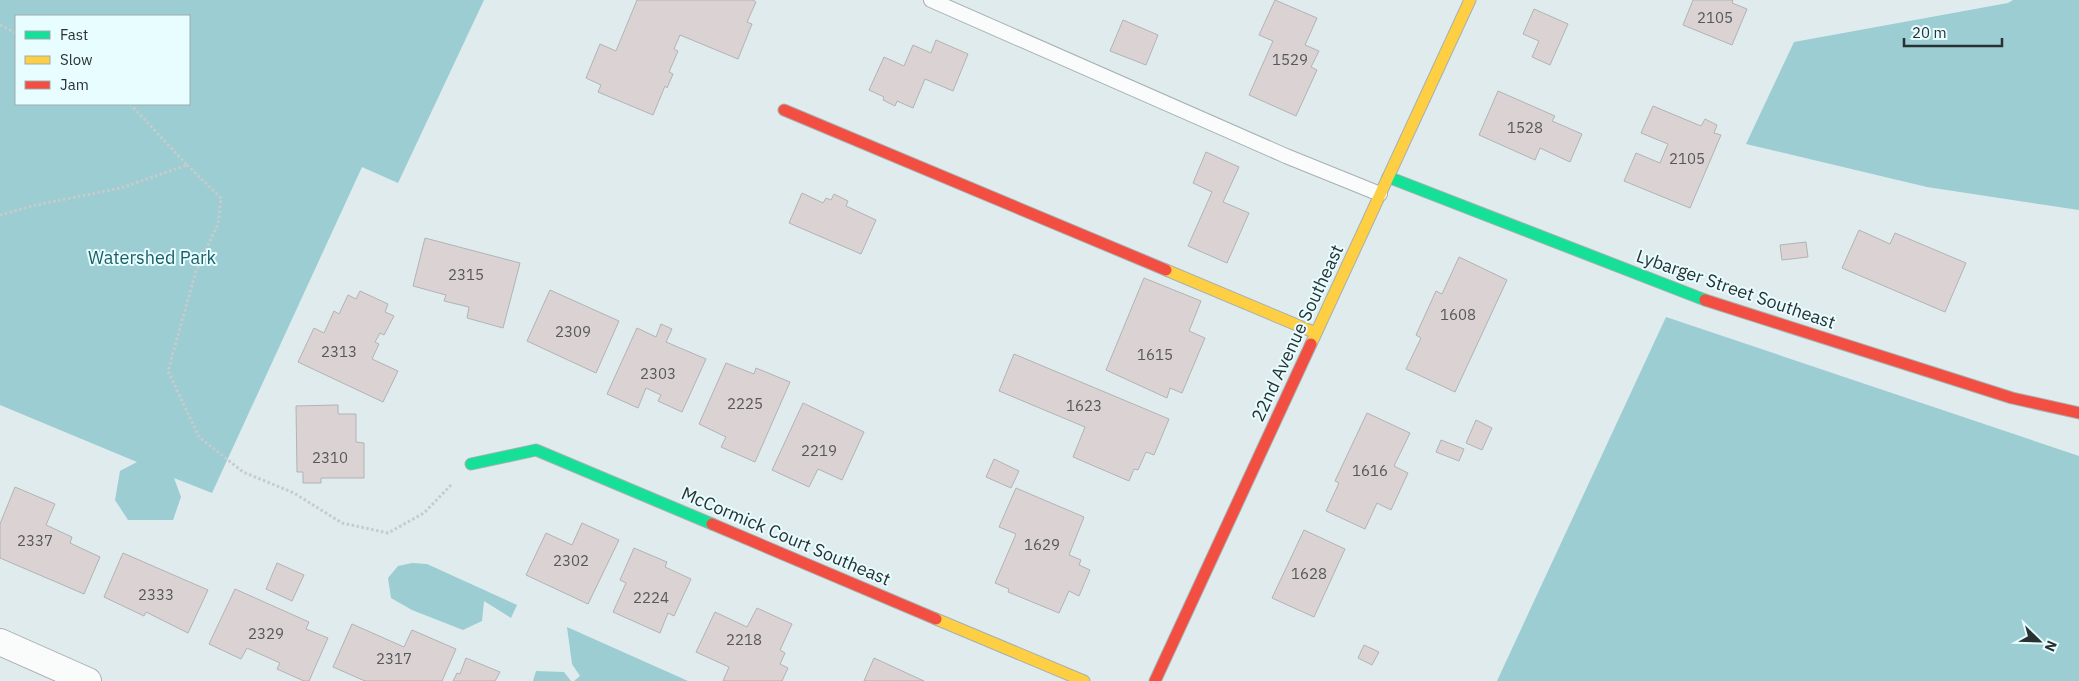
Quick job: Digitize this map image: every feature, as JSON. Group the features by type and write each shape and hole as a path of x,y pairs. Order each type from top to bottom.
{"street":[{"name":"22nd Avenue Southeast","path":"1155,681 1470,0"},
{"path":"784,110 1316,333"},
{"name":"Lybarger Street Southeast","path":"1388,177 1699,298 1800,332 2012,398 2079,414"},
{"name":"McCormick Court Southeast","path":"471,464 536,450 1084,681"},
{"path":"0,642 88,681"}],"lane":[{"path":"931,0 1286,156 1380,194"}],"path":[{"path":"0,25 15,32"},
{"path":"131,105 221,198 218,224 196,271 168,371 200,437 243,472 294,493 342,523 388,533 424,513 471,464"},
{"path":"0,215 36,205 121,188 187,165"}],"green space":[{"name":"Watershed Park","path":"0,0 484,0 398,183 362,167 212,493 174,478 181,497 173,520 128,520 115,500 120,471 137,462 0,405"},
{"path":"2013,0 2079,0 2079,210 1927,187 1746,144 1794,42 2008,3"},
{"path":"1666,317 2079,456 2079,681 1497,681"},
{"path":"412,563 427,564 517,605 511,618 484,601 482,621 463,630 412,610 391,598 388,578 398,566"},
{"path":"567,627 688,681 574,681 580,676 572,664"},
{"path":"536,671 564,672 571,681 533,681"}],"building":[{"path":"637,0 753,0 756,2 747,22 752,24 738,59 680,35 674,49 678,51 669,72 673,74 667,88 665,86 653,115 598,92 601,85 586,78 600,44 616,51"},
{"path":"1275,0 1317,18 1305,45 1319,51 1311,67 1317,70 1296,116 1249,95 1273,41 1259,35"},
{"path":"1693,0 1733,0 1732,3 1747,9 1732,45 1683,25"},
{"path":"1534,9 1568,24 1550,65 1532,57 1539,41 1523,34"},
{"path":"1123,20 1158,35 1146,65 1110,51"},
{"path":"936,40 968,54 953,91 925,79 913,108 897,101 895,106 883,100 884,97 869,90 884,57 904,66 913,45 931,53"},
{"path":"1498,91 1555,116 1552,121 1582,134 1570,162 1540,148 1535,160 1479,135"},
{"path":"1653,106 1701,126 1705,119 1717,125 1714,133 1721,135 1690,208 1624,181 1636,153 1660,163 1668,144 1641,133"},
{"path":"1206,152 1239,167 1223,202 1249,213 1227,263 1188,246 1212,192 1193,183"},
{"path":"802,193 823,203 826,198 831,200 834,194 848,201 846,206 876,220 861,254 789,223"},
{"path":"1859,230 1890,244 1895,233 1966,263 1945,312 1842,268"},
{"path":"425,238 520,263 503,328 467,318 469,307 444,301 446,295 413,286"},
{"path":"1806,242 1808,257 1782,260 1780,245"},
{"path":"1459,257 1507,280 1455,392 1406,369 1421,338 1416,335 1436,291 1442,294"},
{"path":"1144,278 1201,301 1189,331 1205,338 1182,393 1170,388 1167,398 1106,370"},
{"path":"550,290 619,321 596,373 527,341"},
{"path":"360,291 388,304 385,312 394,316 384,335 380,333 375,342 379,344 372,359 398,371 383,402 298,362 314,328 324,333 334,311 339,314 348,295 356,299"},
{"path":"661,324 672,329 666,342 706,359 682,412 658,401 661,395 646,388 638,408 607,394 637,328 656,337"},
{"path":"1014,354 1169,419 1154,455 1146,452 1138,470 1134,469 1129,481 1073,457 1085,427 999,391"},
{"path":"726,363 754,374 756,368 790,382 755,462 721,447 726,437 699,424"},
{"path":"803,403 864,432 842,480 818,469 809,487 772,470"},
{"path":"338,405 338,414 356,414 356,442 364,443 364,478 321,478 321,483 303,483 303,472 297,472 296,406"},
{"path":"1367,413 1410,433 1394,466 1408,473 1391,510 1377,503 1365,529 1326,511 1339,483 1335,481"},
{"path":"1476,420 1492,428 1482,450 1466,443"},
{"path":"1441,440 1464,449 1459,461 1436,452"},
{"path":"994,459 1019,471 1011,488 986,477"},
{"path":"15,487 55,504 46,525 72,537 70,543 100,557 84,594 0,558 0,524"},
{"path":"1016,488 1084,517 1069,555 1081,560 1079,565 1090,570 1079,596 1069,591 1059,613 1008,592 1009,589 995,583 1016,534 999,527"},
{"path":"582,523 619,540 588,604 526,575 546,533 572,545"},
{"path":"1304,530 1345,549 1314,617 1272,598"},
{"path":"634,548 667,562 665,567 691,579 674,616 668,613 660,633 613,612 626,583 620,580"},
{"path":"123,553 208,590 188,633 146,612 144,616 104,597"},
{"path":"277,563 304,575 292,601 266,589"},
{"path":"235,589 309,622 306,629 328,638 309,681 304,681 277,669 280,663 247,648 241,659 209,644"},
{"path":"757,608 792,624 780,650 785,653 780,664 788,668 782,681 723,681 729,667 696,652 715,612 747,627"},
{"path":"352,624 404,647 412,630 456,649 442,681 365,681 333,667"},
{"path":"1364,645 1379,652 1372,665 1358,658"},
{"path":"466,658 500,672 495,681 453,681 457,673 460,674"},
{"path":"874,658 924,681 864,681"}],"traffic: fast":[{"path":"1388,177 1705,300"},
{"path":"471,464 536,450 712,524"}],"traffic: slow":[{"path":"1311,344 1470,0"},
{"path":"1166,270 1316,333"},
{"path":"936,619 1084,681"}],"traffic: jam":[{"path":"784,110 1166,270"},
{"path":"1705,300 2012,398 2079,413"},
{"path":"1155,681 1311,344"},
{"path":"712,524 936,619"}]}
